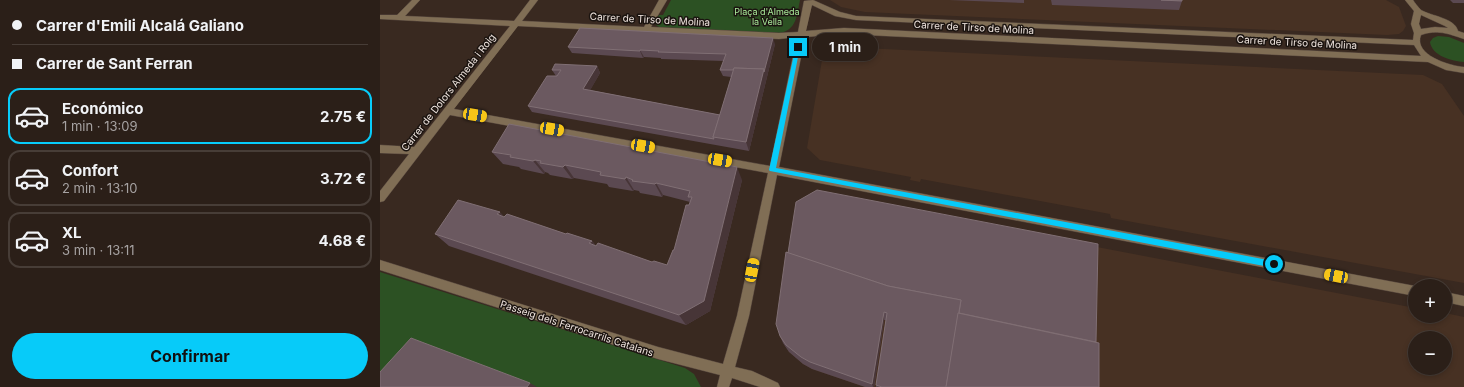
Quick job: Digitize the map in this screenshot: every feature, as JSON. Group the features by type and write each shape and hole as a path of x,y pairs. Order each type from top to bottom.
{"street":[{"path":"399,18 416,0"},
{"name":"Carrer de Dolors Almeda i Roig","path":"380,198 534,0"},
{"path":"646,30 663,0"},
{"path":"1409,0 1418,11 1448,24 1461,34"},
{"path":"723,387 743,316 808,1"},
{"name":"Carrer de Tirso de Molina","path":"808,1 838,14 856,18 1417,43"},
{"path":"1418,11 1415,24 1418,34 1417,43 1424,54 1450,68 1464,78"},
{"name":"Carrer de Tirso de Molina","path":"380,17 780,36 844,31 1431,59"},
{"path":"1418,34 1430,29 1439,29 1461,34"},
{"path":"1450,68 1464,70"},
{"path":"448,111 773,170 1408,290"},
{"path":"380,149 417,151"},
{"name":"Passeig dels Ferrocarrils Catalans","path":"380,265 658,354 752,377 774,387"},
{"path":"1452,298 1464,300"}],"shaded area":[{"path":"830,0 1386,0 1399,7 1406,26 1399,34 1387,35 865,12 841,7"},
{"path":"842,47 1423,75 1442,84 1464,116 1464,283 1452,281 1452,279 1442,279 1111,218 1110,214 921,179 920,182 910,180 911,177 820,160 807,148 822,60 829,52"},
{"path":"1097,247 1408,307 1408,323 1452,323 1452,314 1464,317 1464,387 865,387 812,369 803,364 789,352 780,337 779,331"}],"green space":[{"name":"Plaça d'Almeda la Vella","path":"671,0 800,0 797,16 793,25 790,29 780,33 659,27 656,25 655,21 659,15 663,15"},
{"path":"1438,36 1449,37 1464,43 1464,62 1448,59 1434,51 1430,42 1433,38"},
{"path":"380,272 685,368 694,374 701,387 380,387"}],"building":[{"path":"1161,0 1182,0 1182,1"},
{"path":"580,28 773,38 764,72 764,69 734,68 733,70 720,70 726,54 568,47"},
{"path":"555,64 597,66 583,89 720,115 713,137 714,139 528,106 547,76 557,76 561,70 552,70"},
{"path":"734,68 764,69 746,142 713,137"},
{"path":"509,124 737,167 704,301 679,315 435,234 458,200 500,212 497,214 504,217 507,214 592,241 589,243 596,246 598,243 652,262 654,261 667,265 674,250 686,205 689,205 692,197 688,197 690,191 656,183 632,181 633,180 626,177 625,179 600,175 601,172 565,165 563,167 540,163 541,161 510,157 511,155 492,152"},
{"path":"817,190 1098,244 1096,342 959,313 961,300 888,286 788,253 796,202"},
{"path":"786,252 888,286 961,300 946,387 882,387 876,385 887,313 884,312 872,384 810,362 786,345 780,336 776,324"},
{"path":"958,313 1099,343 1099,387 946,387"},
{"path":"411,338 530,383 527,387 380,387 380,372"}],"route":[{"path":"798,47 773,170 1274,264"}]}
